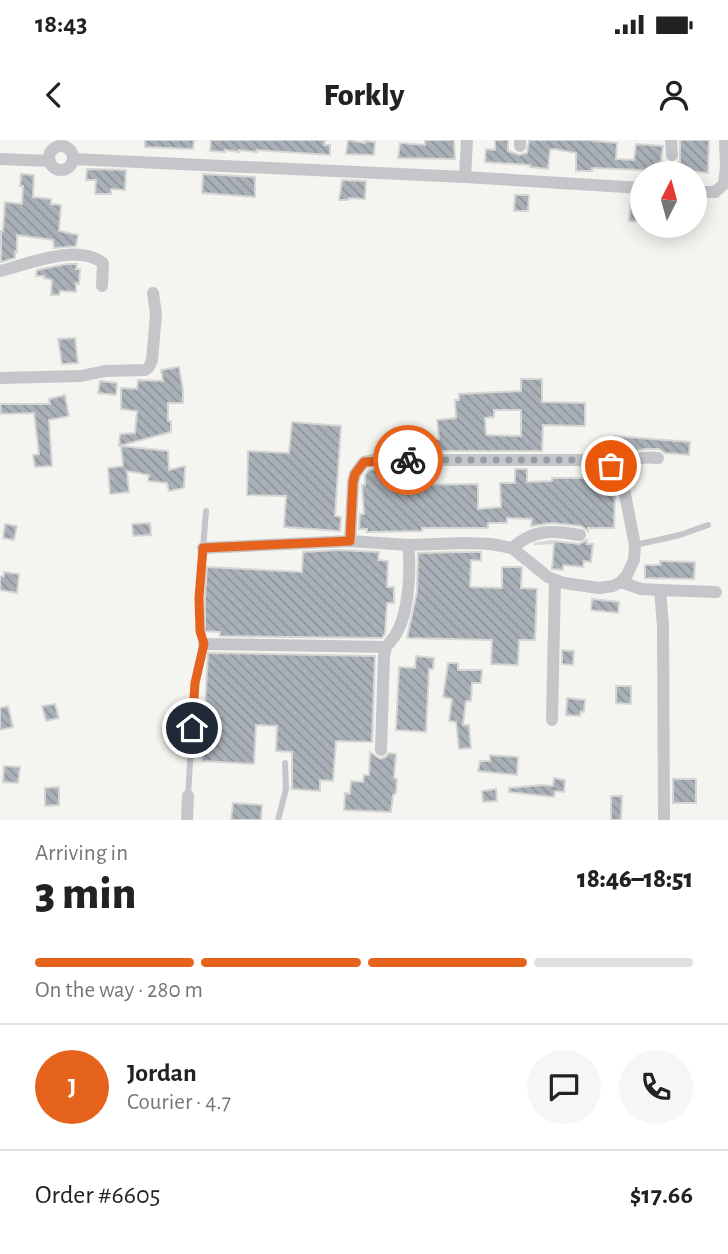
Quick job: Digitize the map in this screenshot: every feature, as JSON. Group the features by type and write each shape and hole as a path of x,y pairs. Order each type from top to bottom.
{"street":[{"path":"465,177 467,140"},
{"path":"671,140 672,155"},
{"path":"707,192 715,192 724,184 725,140"},
{"path":"62,143 73,159 70,166 63,170 55,169 49,156 52,150 62,143"},
{"path":"0,159 50,161"},
{"path":"73,159 630,187"},
{"path":"0,271 48,258 85,256 103,263 102,286"},
{"path":"0,378 81,376 115,370 145,370 152,360 156,314 153,293"},
{"path":"621,474 634,460 644,457 658,458"},
{"path":"203,548 350,541 408,545 465,543 512,548 538,570 555,580 599,589 613,586 627,576 634,560 635,545 621,474 598,461 578,460 364,462 355,474 353,482 350,541"},
{"path":"512,548 533,533 551,532 580,536"},
{"path":"381,750 384,656 386,648 397,633 407,596 410,567 408,545"},
{"path":"552,720 555,580"},
{"path":"621,582 641,589 716,592"},
{"path":"660,590 663,626 664,820"},
{"path":"204,644 386,648"},
{"path":"187,820 188,796"}],"lane":[{"path":"188,796 195,683 204,644 200,631 199,598 206,511"},
{"path":"635,545 708,526"},
{"path":"278,820 286,789 285,763"}],"building":[{"path":"145,140 194,140 193,149 145,147"},
{"path":"211,140 325,140 324,145 330,145 330,155 257,150 210,151"},
{"path":"348,140 375,142 374,155 346,154"},
{"path":"425,140 454,140 455,159 398,158 400,143 425,145"},
{"path":"495,140 508,140 508,151 519,155 527,153 529,140 586,140 617,143 616,159 634,160 636,144 663,146 661,161 630,161 630,170 592,168 592,171 576,171 576,153 554,149 550,150 548,169 485,162 486,149 495,150"},
{"path":"680,140 709,140 708,173 707,161 680,161"},
{"path":"87,169 126,170 125,190 111,189 111,194 95,194 96,180 86,180"},
{"path":"21,174 34,175 33,197 51,199 51,204 61,205 59,231 78,235 76,246 54,248 53,240 17,235 15,258 1,262 5,202 22,204"},
{"path":"203,174 255,177 255,197 202,193"},
{"path":"342,180 366,181 365,199 339,200"},
{"path":"515,195 529,195 528,211 514,211"},
{"path":"77,264 76,269 80,269 76,292 60,291 59,295 51,295 52,280 36,276 37,270"},
{"path":"75,338 78,363 62,364 58,339"},
{"path":"179,367 183,403 168,403 171,432 119,446 120,434 135,433 137,411 121,409 121,388 137,389 138,380 163,381 161,370"},
{"path":"521,379 542,379 542,402 585,403 585,426 543,425 542,451 392,451 392,439 439,439 437,420 456,418 455,400 459,400 459,394 521,391","holes":["494,410 521,410 521,436 486,435 485,418 494,417"]},
{"path":"100,381 117,383 116,395 98,393"},
{"path":"65,395 69,416 49,420 52,466 35,467 33,455 39,454 34,413 1,414 0,404 50,404 49,399"},
{"path":"292,422 341,426 335,516 341,517 340,531 284,527 286,496 247,495 248,451 289,453"},
{"path":"614,436 690,442 689,455 665,453 659,449 613,449"},
{"path":"121,446 168,451 169,470 185,466 184,488 169,491 167,483 148,481 149,475 127,471 129,492 110,494 108,468 123,466"},
{"path":"411,469 411,485 478,484 478,509 501,507 500,483 515,483 515,469 527,469 527,482 552,481 552,478 595,478 594,489 615,490 614,528 588,528 588,531 581,526 552,523 531,526 532,519 507,518 507,523 488,523 488,528 422,528 422,531 367,532 367,529 359,529 360,514 364,514 362,485 365,485 365,475 369,470"},
{"path":"150,523 151,535 133,536 132,524"},
{"path":"5,524 17,526 14,540 3,538"},
{"path":"587,540 587,544 593,544 591,562 584,561 583,567 563,565 563,570 552,569 554,543 534,544 552,541 579,544"},
{"path":"303,552 379,552 378,560 388,561 387,587 394,587 394,603 387,603 385,634 382,638 220,636 220,632 205,631 207,567 302,572"},
{"path":"481,552 481,561 471,560 470,587 502,588 502,567 522,567 521,588 537,589 535,640 519,640 518,665 491,664 492,640 407,638 417,592 418,553"},
{"path":"660,561 695,562 694,579 645,578 645,565 660,565"},
{"path":"4,572 19,574 17,593 0,590 0,577 4,576"},
{"path":"592,599 619,602 618,613 591,610"},
{"path":"562,650 574,651 573,665 562,664"},
{"path":"208,653 375,656 372,742 336,741 333,781 320,780 320,791 292,789 292,752 276,751 277,726 256,725 254,764 202,761"},
{"path":"416,656 434,658 433,669 429,669 426,732 396,730 399,667 415,668"},
{"path":"448,663 458,663 458,670 482,670 481,683 472,683 471,701 466,701 463,725 469,725 471,748 459,749 456,722 449,721 452,699 443,697"},
{"path":"616,686 631,686 631,704 616,703"},
{"path":"567,698 585,700 584,712 581,711 580,716 566,715"},
{"path":"55,704 59,718 46,721 42,706"},
{"path":"8,706 13,727 0,730 0,708"},
{"path":"370,752 380,759 389,753 396,754 396,793 393,795 391,812 344,810 345,793 350,794 351,781 363,782 364,775 369,775"},
{"path":"490,755 518,757 517,775 478,771 480,761 490,761"},
{"path":"4,766 20,767 18,783 3,782"},
{"path":"554,778 565,780 564,792 555,791 554,797 509,792 509,788 553,786"},
{"path":"673,779 696,779 696,803 673,803"},
{"path":"59,787 59,805 45,806 45,788"},
{"path":"496,789 497,801 483,802 482,791"},
{"path":"611,796 622,796 621,820 611,820"},
{"path":"233,803 262,805 261,820 231,820"}],"way so far":[{"path":"408,460 578,460 598,461 611,466"}],"route":[{"path":"192,728 195,683 204,644 200,631 199,598 203,548 350,541 353,482 358,469 364,462 374,460 408,460"}]}
